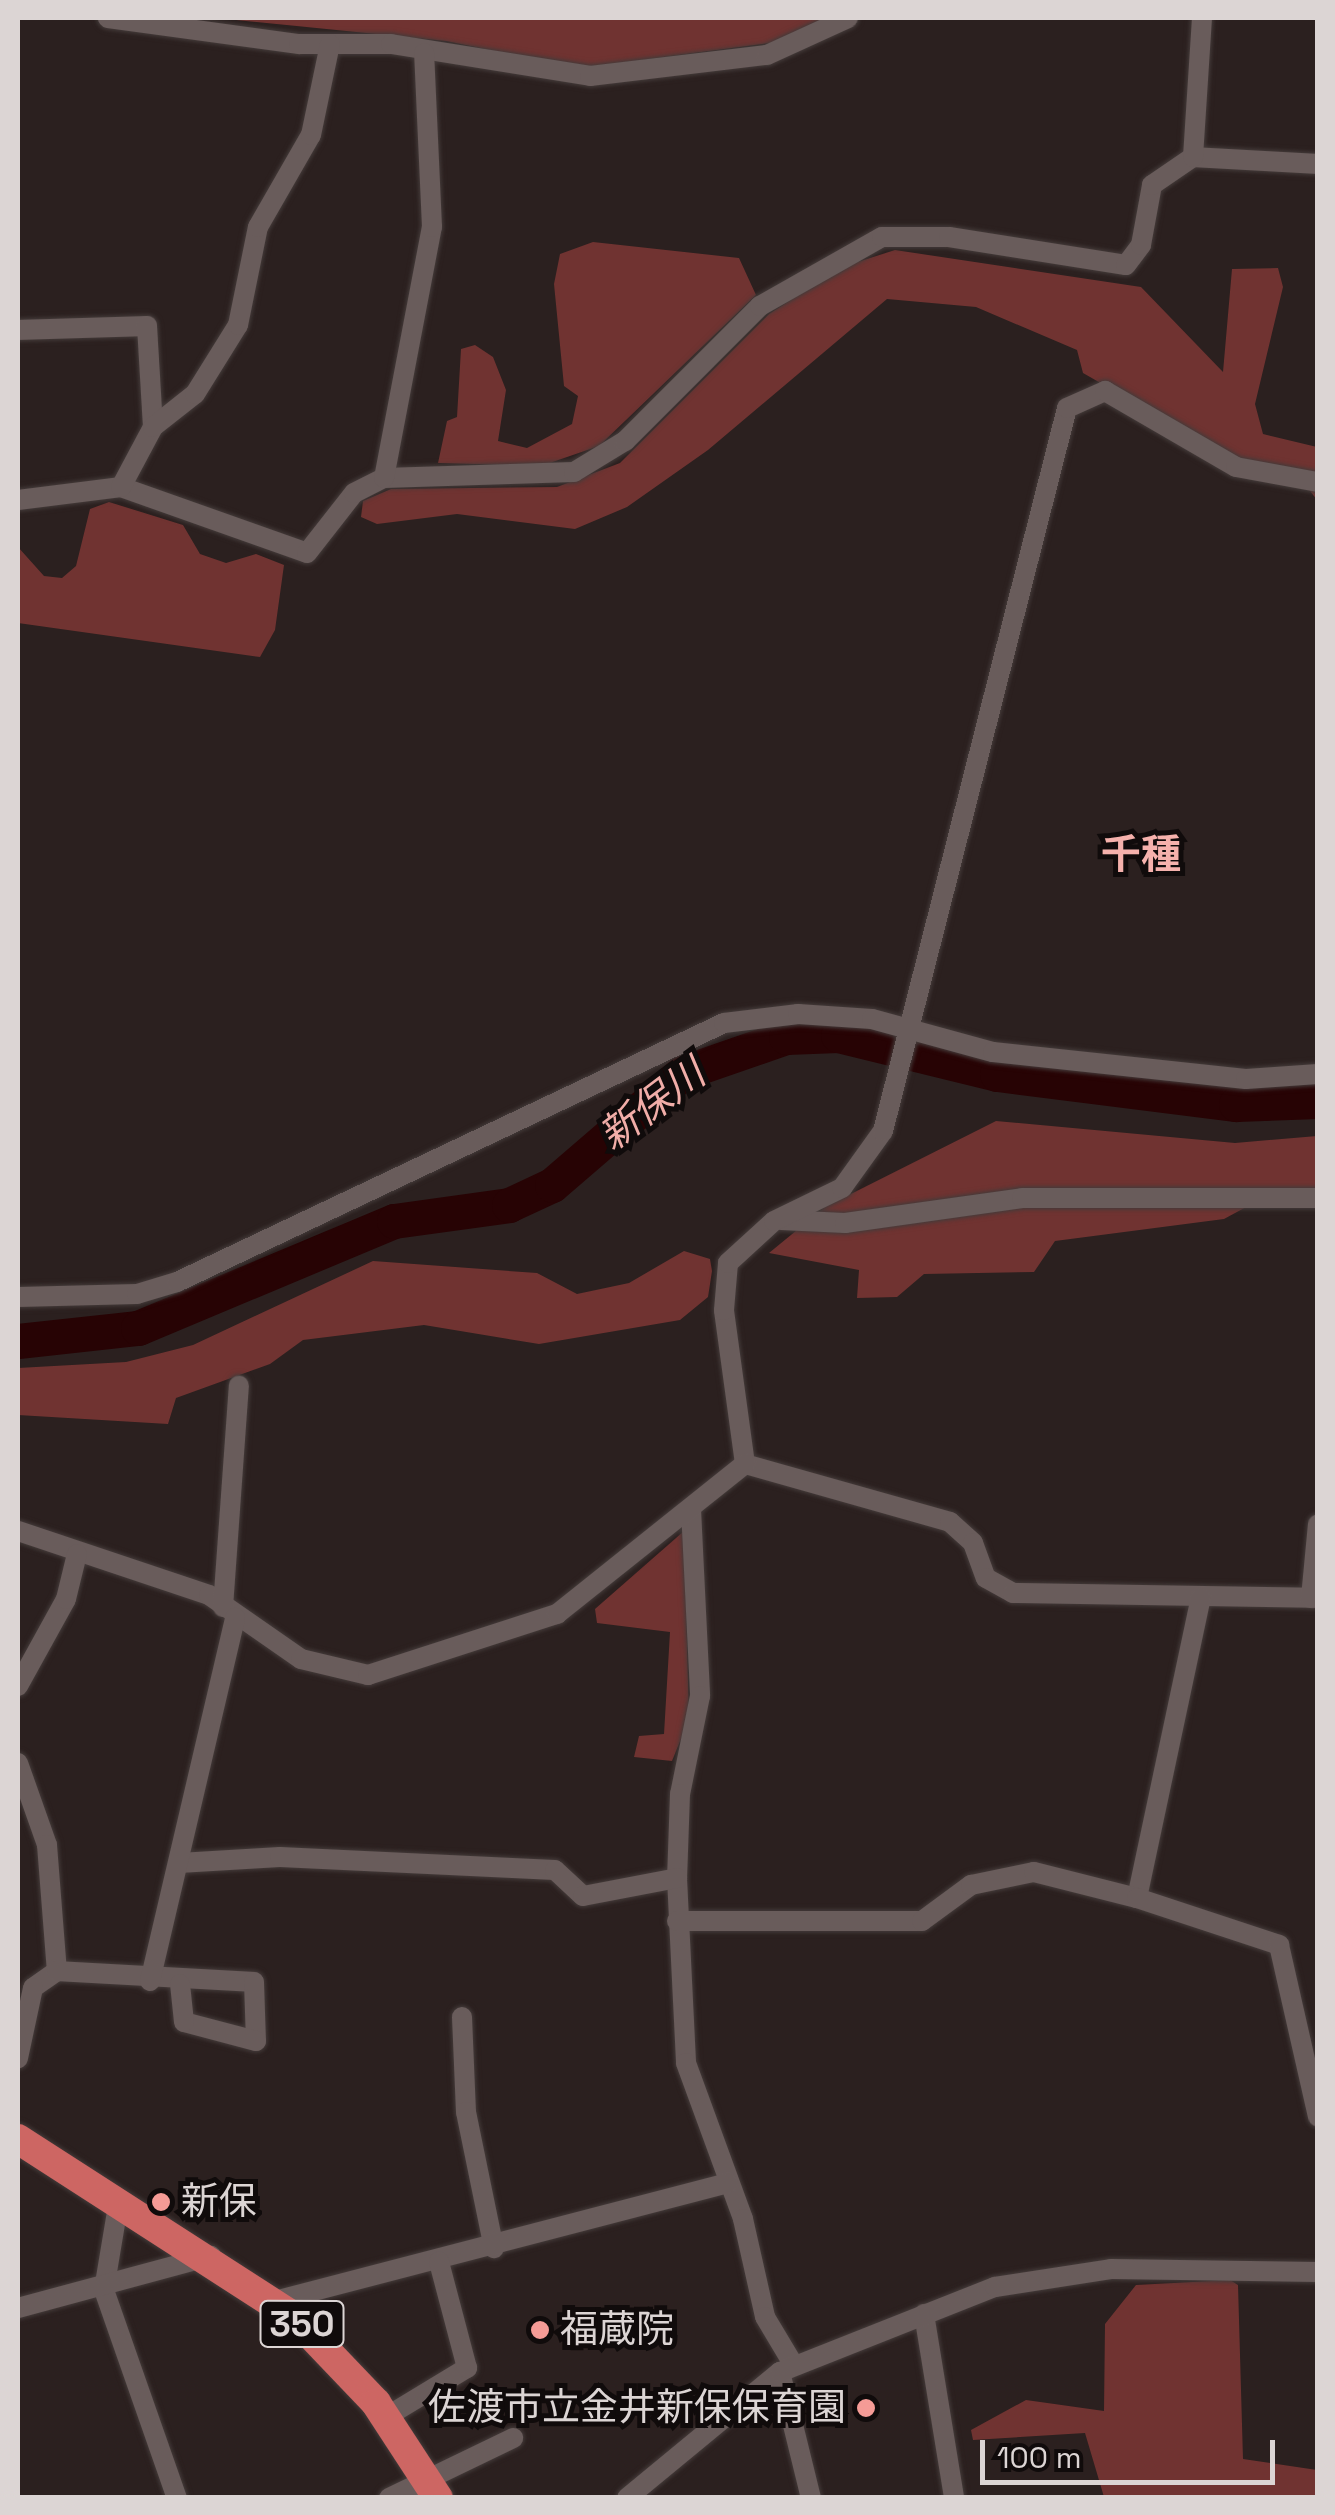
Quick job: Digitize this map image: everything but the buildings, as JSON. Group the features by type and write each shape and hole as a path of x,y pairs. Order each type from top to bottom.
{"highway":[{"name":"350","path":"18,2140 212,2256 274,2301 386,2417 433,2490"}],"street":[{"path":"108,18 185,19 330,44 590,76 767,55 848,18"},
{"path":"1193,157 1202,18"},
{"path":"121,487 153,427 195,394 238,326 258,227 311,135 330,44"},
{"path":"384,478 432,226 424,53"},
{"path":"18,500 121,487 307,553 354,493 384,478 574,472 625,440 760,306 882,237 949,237 1126,265 1141,245 1152,185 1193,157 1318,164"},
{"path":"18,330 147,326 153,427"},
{"path":"745,1464 722,1283 744,1241 774,1221 842,1188 862,1168 897,1089 1067,408 1104,391 1236,467 1318,482"},
{"path":"18,1297 137,1294 177,1282 724,1024 798,1014 913,1027 993,1052 1246,1079 1318,1074"},
{"path":"774,1221 845,1223 1022,1198 1318,1198"},
{"path":"150,1981 229,1612 239,1386"},
{"path":"18,1531 229,1612 301,1659 368,1676 557,1614 745,1464"},
{"path":"745,1464 950,1522 973,1543 986,1578 1013,1594 1314,1598 1318,1524"},
{"path":"691,1509 700,1696 677,1878 690,2081 728,2183 765,2317 787,2368 812,2498"},
{"path":"18,1686 66,1599 77,1554"},
{"path":"1137,1898 1201,1598"},
{"path":"18,1763 47,1844 57,1971"},
{"path":"178,1863 280,1857 555,1870 583,1896 677,1878"},
{"path":"677,1920 922,1921 971,1885 1034,1872 1137,1898 1279,1945 1318,2118"},
{"path":"18,2058 33,1988 57,1971 180,1984"},
{"path":"462,2017 466,2112 494,2248"},
{"path":"274,2301 494,2248 728,2183"},
{"path":"118,2200 104,2290 177,2498"},
{"path":"18,2308 104,2290 212,2256"},
{"path":"386,2417 464,2376 440,2262"},
{"path":"627,2498 787,2368 924,2314 1058,2273 1318,2272"},
{"path":"924,2314 954,2498"},
{"path":"389,2498 433,2490 513,2438"}],"shaded area":[{"path":"216,18 828,18 778,42 580,68 446,41"},
{"path":"593,242 739,258 756,295 599,446 541,466 438,463 447,421 457,417 461,349 475,345 493,357 506,390 498,441 527,448 572,424 578,396 564,386 554,284 560,254"},
{"path":"895,250 1141,287 1223,372 1232,269 1278,268 1283,287 1255,404 1263,434 1317,447 1317,500 1298,475 1239,462 1083,373 1077,350 976,307 887,299 708,450 627,507 575,529 457,514 377,524 361,517 363,501 391,489 557,487 620,463 769,314 842,267"},
{"path":"109,502 183,525 200,554 226,563 256,554 284,565 275,630 260,657 18,623 18,547 44,576 62,578 76,566 90,509"},
{"path":"996,1121 1235,1143 1317,1136 1317,1192 1261,1199 1224,1219 1055,1241 1034,1272 924,1274 897,1297 857,1298 859,1270 769,1253 825,1207"},
{"path":"684,1251 710,1259 712,1271 708,1297 680,1320 539,1344 424,1325 303,1340 270,1364 176,1398 168,1424 18,1415 18,1368 126,1362 193,1345 373,1261 537,1273 577,1294 629,1283"},
{"path":"684,1531 689,1719 672,1761 634,1757 639,1736 664,1734 670,1632 597,1623 595,1609"},
{"path":"1230,2280 1238,2285 1243,2459 1317,2470 1317,2497 1104,2497 1085,2433 973,2440 971,2430 1026,2400 1104,2411 1105,2324 1136,2285"}],"waterway":[{"name":"新保川","path":"18,1341 138,1328 394,1221 509,1205 552,1185 682,1073 786,1037 838,1035 997,1074 1236,1104 1318,1101"}],"place":[{"name":"新保","path":"161,2202"},
{"name":"福蔵院","path":"540,2330"},
{"name":"佐渡市立金井新保保育園","path":"866,2408"}],"district":[{"name":"千種","path":"1141,855"}]}
